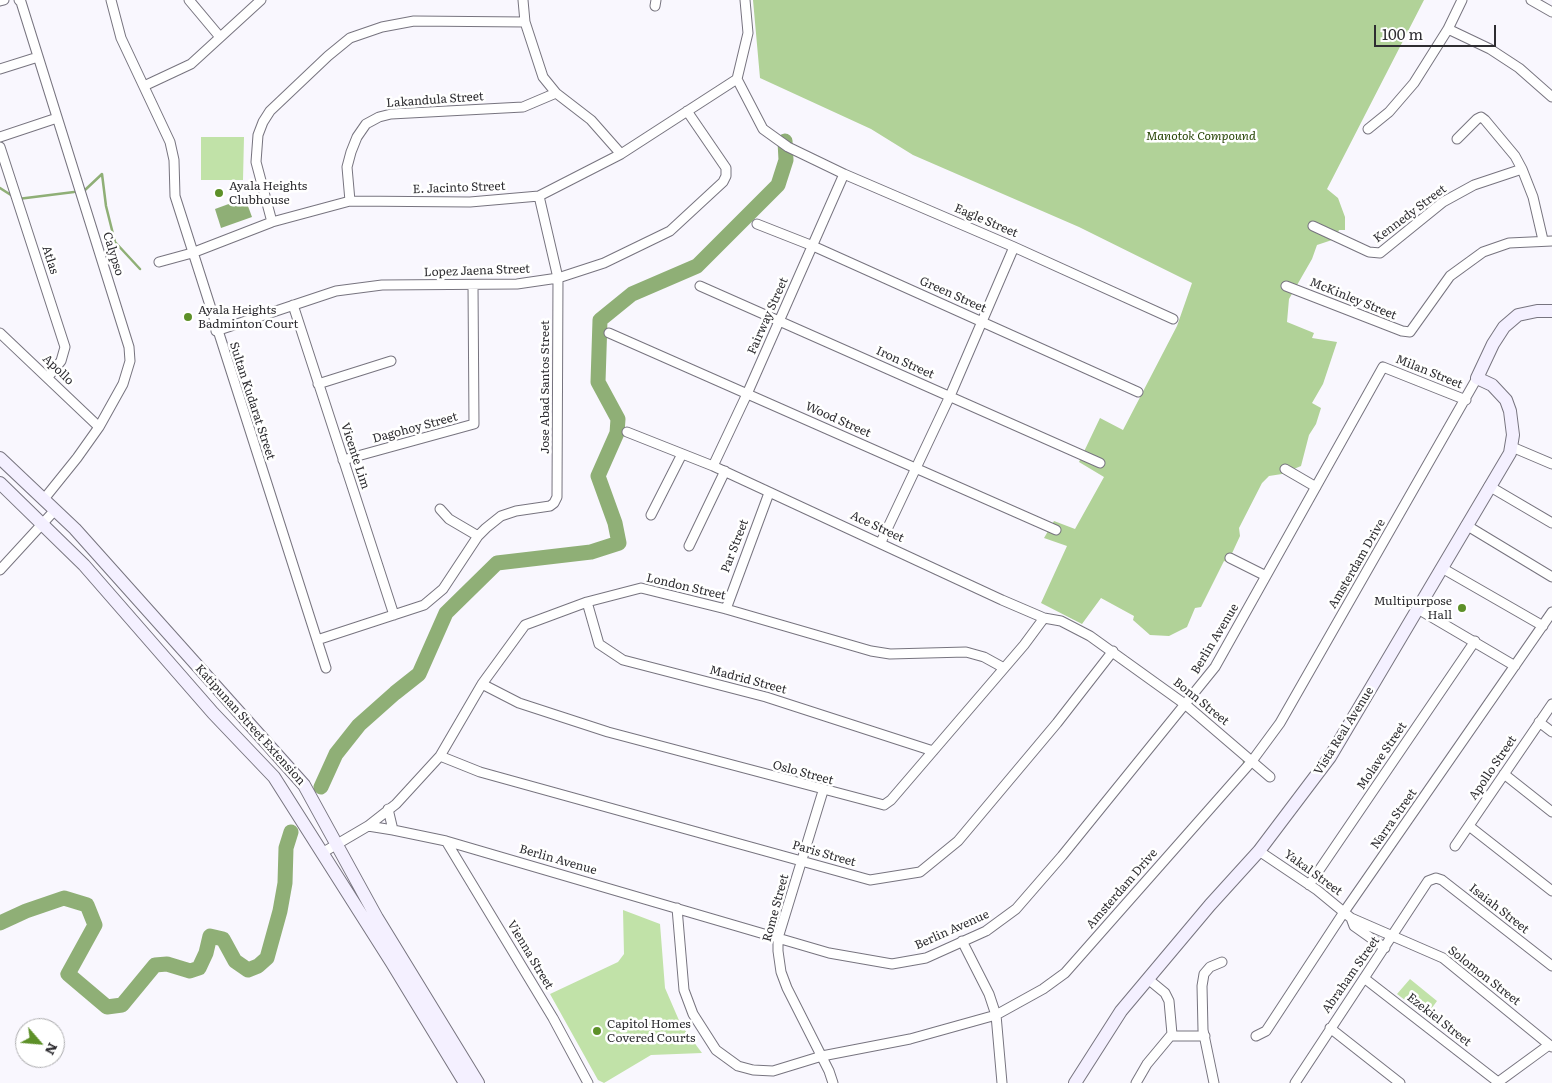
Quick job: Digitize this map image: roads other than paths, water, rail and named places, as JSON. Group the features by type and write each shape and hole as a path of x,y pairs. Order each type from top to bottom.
{"street":[{"path":"0,1 4,0"},
{"name":"Calypso","path":"19,0 129,347 128,372 99,427 78,458 44,499"},
{"name":"Sultan Kudarat Street","path":"111,0 121,38 170,142 174,160 174,196 326,668"},
{"path":"189,0 220,37"},
{"path":"144,86 191,64 261,0"},
{"path":"523,0 525,22 543,77 556,93 591,120 620,154"},
{"path":"737,79 748,32 746,0"},
{"path":"1368,129 1389,112 1414,83 1448,29 1462,0"},
{"path":"1531,0 1552,12"},
{"path":"272,222 256,162 258,135 263,122 270,111 350,38 382,26 414,21 525,22"},
{"path":"1448,29 1490,50 1519,68 1552,97"},
{"path":"0,69 38,56"},
{"name":"E. Jacinto Street","path":"159,262 192,253 272,222 350,201 470,202 539,196 620,154 737,79"},
{"name":"Eagle Street","path":"737,79 764,128 788,147 844,174 1014,246 1173,318"},
{"name":"Lakandula Street","path":"350,201 347,167 351,152 357,137 366,124 379,117 391,114 523,107 556,93"},
{"name":"Lopez Jaena Street","path":"216,331 336,291 382,285 517,284 558,278 604,264 670,231 723,182 726,176 726,168 687,111"},
{"path":"1457,139 1481,117 1515,156 1522,169 1547,240"},
{"path":"0,136 57,118"},
{"name":"Atlas","path":"0,147 65,347 61,361 48,378"},
{"name":"Kennedy Street","path":"1313,226 1369,252 1380,253 1442,202 1474,184 1522,169"},
{"name":"Fairway Street","path":"713,466 780,321 844,174"},
{"name":"Jose Abad Santos Street","path":"478,536 501,516 516,511 550,506 557,497 558,278 539,196"},
{"name":"Green Street","path":"757,224 813,246 1138,392"},
{"name":"McKinley Street","path":"1286,286 1402,332 1410,332 1455,271 1483,252 1509,243 1547,240"},
{"path":"881,542 950,396 980,321 1014,246"},
{"name":"Dagohoy Street","path":"343,460 474,424 473,285"},
{"name":"Iron Street","path":"700,286 1100,463"},
{"name":"Vicente Lim","path":"293,305 394,615"},
{"path":"1552,311 1537,311 1518,315 1504,327 1493,344 1477,378 1492,385 1506,400 1512,414 1512,447 1552,464"},
{"name":"Apollo","path":"0,333 99,427"},
{"name":"Wood Street","path":"609,334 1056,530"},
{"path":"318,384 391,361"},
{"name":"Milan Street","path":"1383,366 1466,400"},
{"name":"Berlin Avenue","path":"368,826 446,841 829,953 892,964 926,958 986,931 1016,909 1062,856 1215,667 1383,366"},
{"name":"Amsterdam Drive","path":"677,908 684,990 693,1014 716,1050 738,1066 752,1070 773,1071 822,1056 910,1039 996,1015 1043,989 1065,973 1252,761 1280,723 1477,378"},
{"name":"Ace Street","path":"627,432 713,466 1044,618 1061,621 1113,651"},
{"name":"Vista Real Avenue","path":"1075,1083 1106,1031 1148,979 1259,851 1330,757 1512,447"},
{"path":"651,515 682,454"},
{"name":"Katipunan Street Extension","path":"0,458 81,536 304,784 334,842 435,1023 465,1083"},
{"path":"1285,469 1316,486"},
{"path":"689,546 725,472"},
{"name":"Katipunan Street Extension","path":"0,483 84,565 213,713 274,777 320,851 435,1023 478,1083"},
{"path":"1489,486 1552,522"},
{"name":"Par Street","path":"726,609 769,493"},
{"path":"317,640 424,605 443,589 478,536 449,519 440,509"},
{"path":"0,570 41,522 55,510"},
{"path":"1466,526 1552,577"},
{"path":"1230,558 1266,576"},
{"path":"1442,568 1543,626"},
{"name":"London Street","path":"368,826 388,809 440,756 482,684 525,625 587,602 641,588 726,609 871,650 890,654 966,652 984,657 1004,668"},
{"name":"Madrid Street","path":"587,602 599,644 623,660 766,697 934,751"},
{"path":"1418,609 1515,666"},
{"name":"Narra Street","path":"1256,1036 1266,1031 1347,915 1552,612"},
{"name":"Oslo Street","path":"482,684 519,703 608,732 823,791 884,805 891,800 934,751 1044,618"},
{"name":"Molave Street","path":"1309,884 1475,641"},
{"name":"Bonn Street","path":"1113,651 1186,705 1270,777"},
{"name":"Paris Street","path":"440,756 480,772 870,880 920,872 958,841 1057,723 1113,651"},
{"name":"Apollo Street","path":"1455,846 1552,704"},
{"path":"1539,722 1552,732"},
{"path":"1504,774 1552,812"},
{"name":"Rome Street","path":"823,791 778,938 781,972 822,1056 832,1083"},
{"path":"388,809 393,830"},
{"path":"320,851 334,842 368,826"},
{"path":"1468,826 1552,891"},
{"name":"Vienna Street","path":"446,841 553,1018 588,1083"},
{"name":"Yakal Street","path":"1259,851 1309,884 1347,915 1394,936"},
{"name":"Isaiah Street","path":"1428,881 1436,878 1442,880 1552,966"},
{"name":"Abraham Street","path":"1295,1083 1330,1028 1394,936 1428,881"},
{"name":"Yakal Street","path":"1347,915 1354,926 1386,948"},
{"name":"Solomon Street","path":"1394,936 1443,958 1551,1046"},
{"path":"962,941 989,994 996,1015 1002,1083"},
{"path":"1214,1083 1205,1036 1202,980 1210,967 1222,962"},
{"name":"Ezekiel Street","path":"1364,978 1498,1083"},
{"path":"1136,1083 1147,1064 1171,1036 1169,1002 1165,993 1148,979"},
{"path":"1330,1028 1400,1083"},
{"path":"1171,1036 1205,1036"},
{"path":"1498,1083 1551,1046"}],"waterway":[{"path":"321,787 336,754 359,725 419,674 446,613 497,563 591,552 619,543 615,523 598,476 617,433 618,419 598,382 600,320 632,294 697,266 778,185 786,160 785,141"},
{"path":"85,190 102,174 106,206 115,242 140,269"},
{"path":"0,188 14,197"},
{"path":"18,199 74,192"},
{"path":"0,923 26,911 64,898 87,905 95,925 68,974 107,1007 122,1005 155,965 167,964 190,971 199,968 206,953 210,936 223,939 235,961 248,970 258,966 267,958 280,911 285,883 286,848 291,832"}],"place":[{"name":"Ayala Heights Clubhouse","path":"219,193"},
{"name":"Ayala Heights Badminton Court","path":"188,317"},
{"name":"Multipurpose Hall","path":"1462,608"},
{"name":"Capitol Homes Covered Courts","path":"597,1031"}],"park label":[{"name":"Manotok Compound","path":"1201,136"}]}
